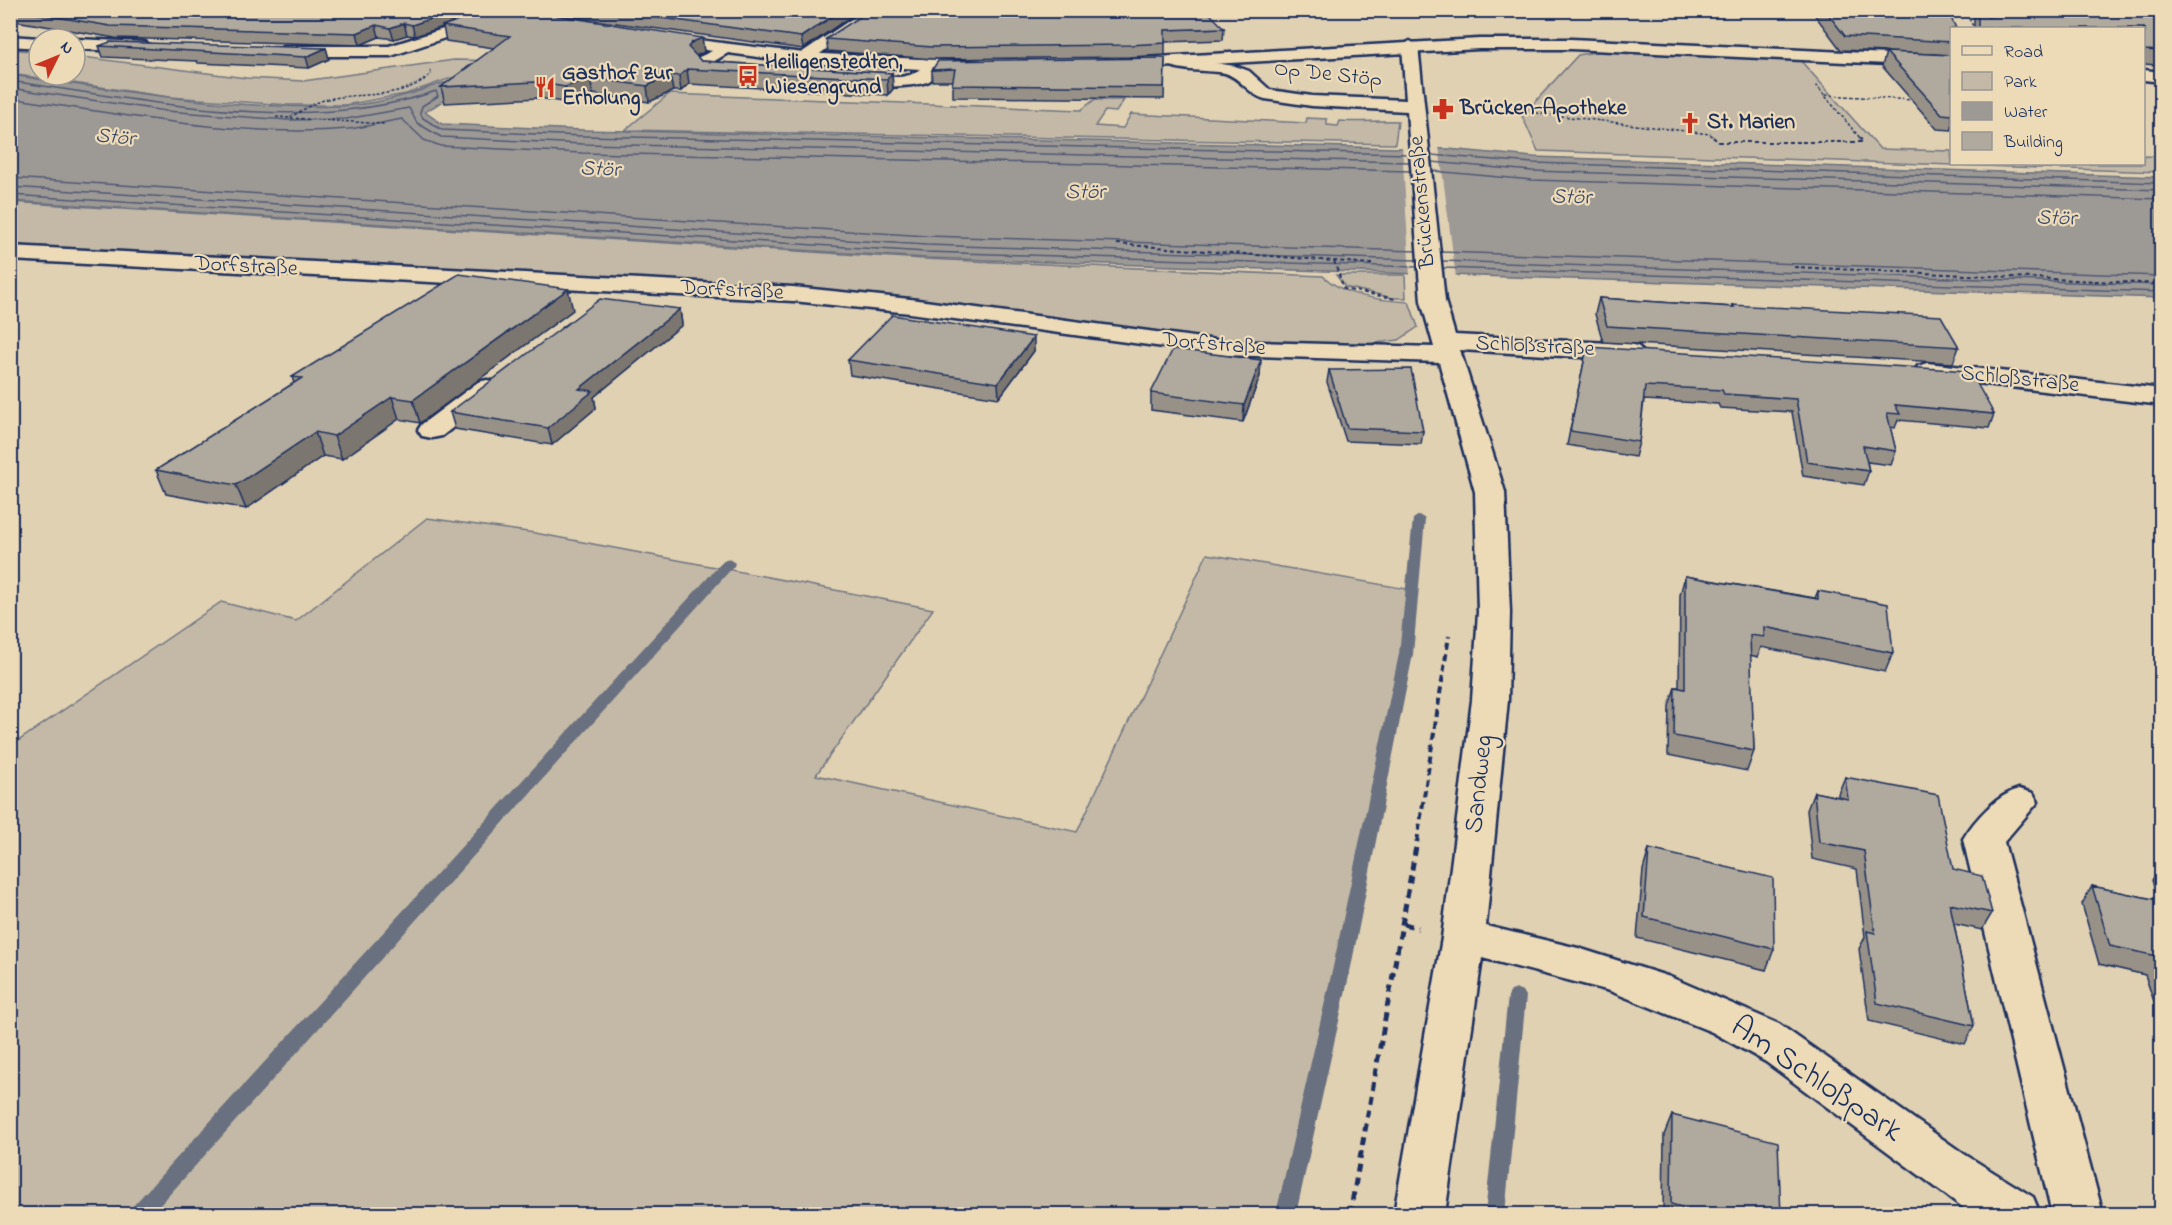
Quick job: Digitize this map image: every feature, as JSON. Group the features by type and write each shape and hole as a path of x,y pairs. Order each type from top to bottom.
{"street":[{"path":"472,10 544,22"},
{"path":"804,58 860,18 878,10"},
{"path":"272,51 344,53 391,51 500,15"},
{"path":"638,37 804,58 933,66 992,67"},
{"path":"10,41 27,42"},
{"path":"1109,65 1410,46 1571,44 1950,62"},
{"path":"87,45 164,48"},
{"name":"Brückenstraße","path":"1410,46 1432,297 1448,348"},
{"path":"727,49 701,62 709,71 757,74"},
{"name":"Op De Stöp","path":"1173,62 1229,69 1243,75 1265,94 1312,101 1414,106"},
{"path":"828,78 900,82 924,77 933,66"},
{"path":"2145,75 2162,77"},
{"name":"Dorfstraße","path":"10,253 853,299 1223,348 1448,348"},
{"path":"594,307 623,286"},
{"name":"Schloßstraße","path":"1448,348 1655,353"},
{"name":"Sandweg","path":"1419,1215 1462,938 1490,700 1494,612 1490,492 1448,348"},
{"name":"Schloßstraße","path":"1900,369 2126,391 2162,397"},
{"path":"432,430 508,372"},
{"path":"2019,802 1983,839 2078,1215"},
{"name":"Am Schloßpark","path":"1462,938 1520,949 1643,986 1698,1006 1765,1038 1974,1190 2015,1215"}],"path":[{"path":"1964,10 1973,27"},
{"path":"1497,105 1520,111 1710,134 1718,142 1863,142 1791,54"},
{"path":"290,117 325,100 376,94 427,79 431,74 428,61"},
{"path":"1825,95 1923,100"},
{"path":"276,117 384,124"},
{"path":"1117,244 1372,264"},
{"path":"1334,261 1344,289 1391,299 1432,297"},
{"path":"1794,267 2162,284"},
{"path":"1350,1215 1404,924 1451,624"}],"green space":[{"path":"11,43 22,45 11,49"},
{"path":"11,49 27,51 27,76 11,74"},
{"path":"1607,50 1800,60 1880,149 1950,151 1950,165 1538,151 1522,116 1578,55"},
{"path":"87,58 246,78 303,81 454,60 517,61 462,80 451,78 406,94 345,105 290,105 169,97 87,85"},
{"path":"669,94 1081,110 1094,100 1124,100 1116,112 1105,111 1095,126 1123,128 1131,114 1306,123 1307,118 1327,119 1327,125 1338,126 1340,121 1398,121 1395,144 625,130"},
{"path":"2145,156 2161,157 2161,172 1953,165 2145,165"},
{"path":"10,202 924,259 1323,276 1352,293 1409,302 1418,327 1399,340 1344,347 1246,343 870,294 778,285 326,266 11,247"},
{"path":"1336,275 1405,275 1406,298 1393,298 1345,287"},
{"path":"427,518 535,533 720,568 132,1214 11,1214 11,746 221,602 296,621"},
{"path":"1207,554 1407,589 1401,652 1336,964 1277,1214 146,1214 726,569 933,609 816,775 1077,832"}],"water":[{"name":"Stör","path":"11,75 27,77 27,87 87,86 217,102 299,106 358,105 401,96 439,84 461,82 470,84 425,112 442,124 583,130 1448,149 1533,157 2161,177 2162,298 926,258 11,201"}],"pier":[{"path":"1402,145 1439,146 1456,278 1410,276"}],"building":[{"path":"15,10 456,10 412,25 404,23 390,28 376,25 357,33 110,26"},
{"path":"489,10 520,10 702,38 692,42 688,47 701,61 892,73 887,79 687,69 679,76 670,75 647,86 590,78 565,87 536,82 441,87 510,36 442,26"},
{"path":"603,10 842,10 801,37"},
{"path":"870,10 1206,10 1224,28 1165,30 1165,43 1129,45 932,47 826,39"},
{"path":"1825,10 1947,10 1956,27 1950,27 1950,42 1845,36"},
{"path":"1978,10 1982,10 1987,17 2005,15 2001,10 2162,10 2162,51 2145,50 2145,27 1978,27"},
{"path":"110,42 326,48 306,57 99,46"},
{"path":"1886,52 1950,55 1950,115 1942,114"},
{"path":"1165,58 1164,87 952,85 955,69 932,70 938,61"},
{"path":"459,274 568,289 413,400 392,397 334,436 315,432 236,485 156,470 302,378 292,377"},
{"path":"1599,298 1734,307 1732,305 1941,316 1959,347 1607,326"},
{"path":"600,299 680,309 579,389 593,391 548,428 450,412"},
{"path":"892,315 1034,337 998,383 848,360"},
{"path":"1587,347 1970,371 1994,414 1895,405 1900,414 1887,413 1896,451 1863,446 1869,471 1807,462 1796,399 1724,394 1722,390 1645,386 1639,442 1570,431"},
{"path":"1173,349 1261,360 1244,405 1151,393"},
{"path":"1411,369 1423,431 1347,428 1329,370"},
{"path":"1685,576 1818,599 1818,591 1888,604 1893,653 1764,627 1764,637 1750,635 1754,751 1674,736 1675,687 1685,689"},
{"path":"1845,777 1938,795 1953,869 1982,876 1992,913 1950,904 1974,1026 1877,1003 1867,931 1875,933 1864,851 1819,842 1814,792 1848,799"},
{"path":"1649,849 1773,878 1774,949 1644,917"},
{"path":"2092,886 2162,901 2162,971 2157,956 2110,946"},
{"path":"1672,1115 1778,1142 1781,1215 1709,1215 1671,1204"}],"waterway":[{"path":"1286,1214 1342,967 1406,654 1419,519"},
{"path":"139,1214 729,563"},
{"path":"1495,1214 1517,996"}],"place":[{"name":"Heiligenstedten, Wiesengrund","path":"748,76"},
{"name":"Gasthof zur Erholung","path":"545,87"},
{"name":"Brücken-Apotheke","path":"1443,109"},
{"name":"St. Marien","path":"1690,123"}]}
